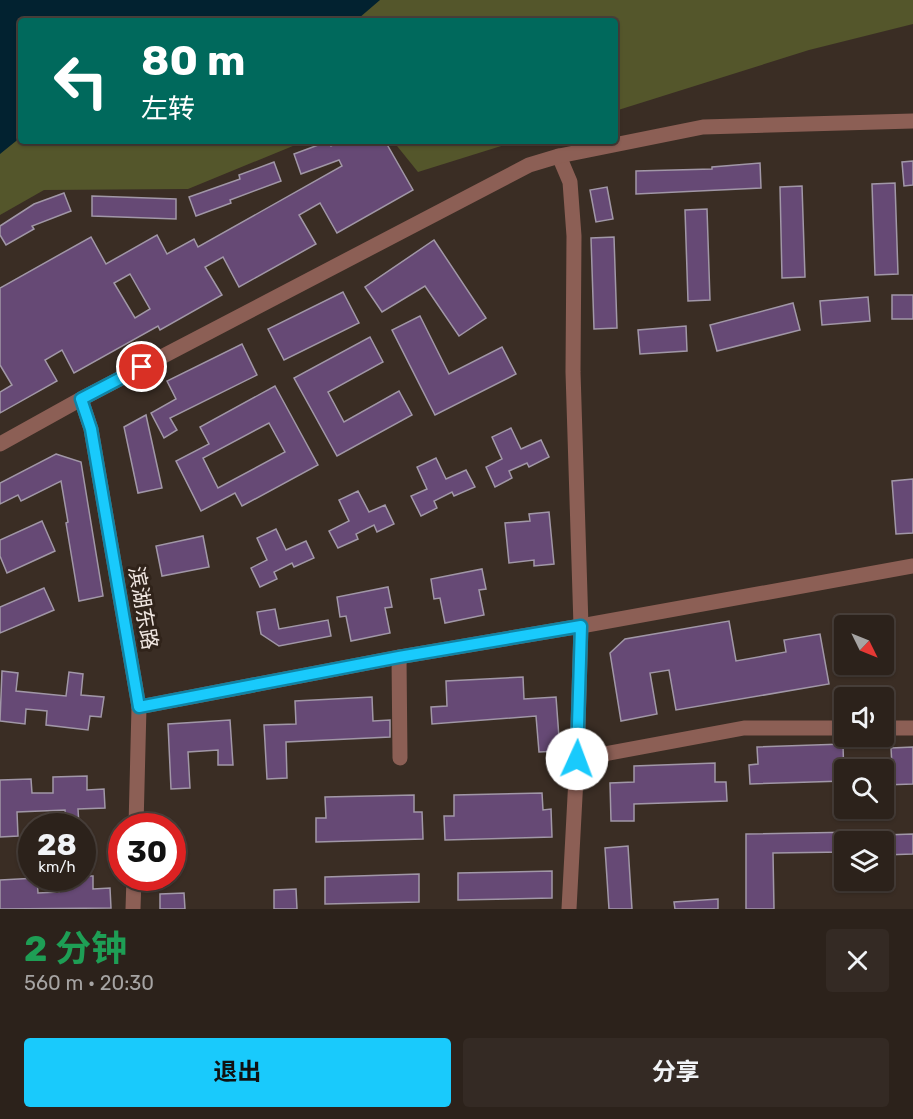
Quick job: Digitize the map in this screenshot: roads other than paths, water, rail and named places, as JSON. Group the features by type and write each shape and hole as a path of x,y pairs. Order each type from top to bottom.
{"street":[{"path":"0,444 81,399 529,165 559,156 703,127 913,121"},
{"path":"559,156 570,182 574,236 573,372 581,626 569,909"},
{"name":"滨湖东路","path":"81,399 91,429 139,707 136,813"},
{"path":"139,707 399,657 913,566"},
{"path":"399,657 399,758"},
{"path":"577,759 744,728 834,728"},
{"path":"894,728 913,728"},
{"path":"133,909 134,891"}],"water":[{"path":"0,0 380,0 359,18 18,18 18,139 0,154"}]}
